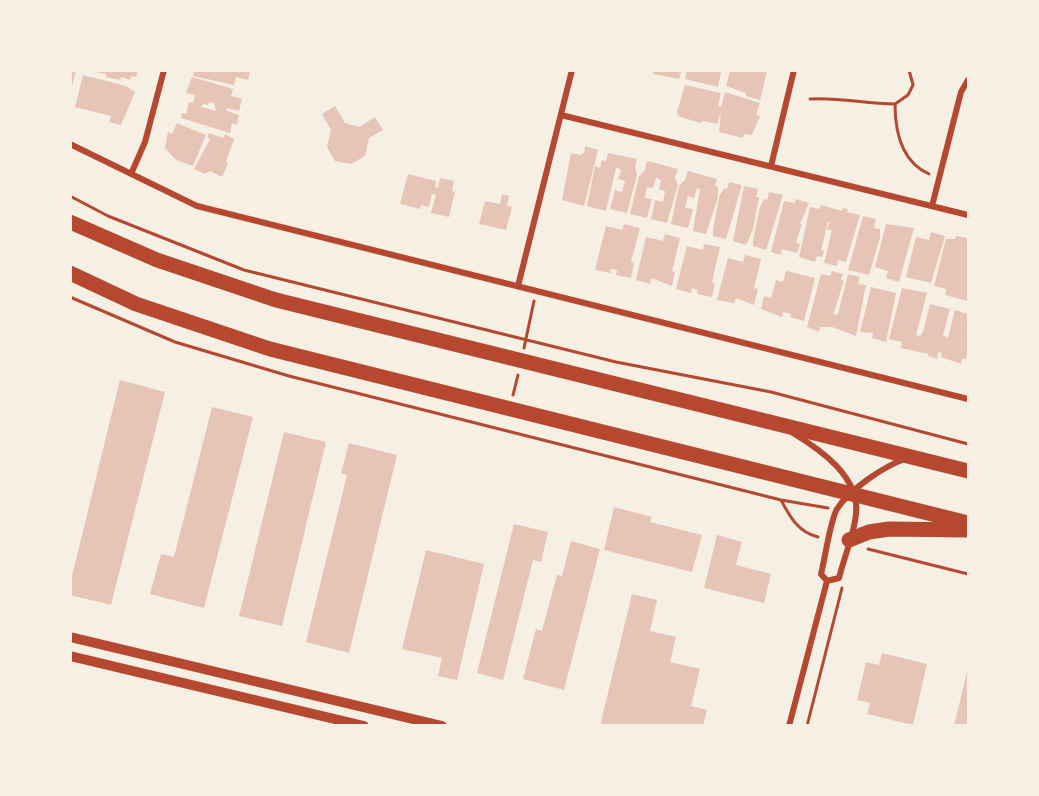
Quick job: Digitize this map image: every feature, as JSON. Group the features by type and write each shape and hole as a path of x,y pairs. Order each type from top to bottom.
{"main road":[{"path":"70,222 157,260 276,300 969,471"},
{"path":"70,273 136,303 270,350 969,523"},
{"path":"851,543 869,532 889,529 969,530"}],"street":[{"path":"130,174 146,142 164,70"},
{"path":"518,286 572,70"},
{"path":"771,166 794,70"},
{"path":"932,206 961,92 969,80"},
{"path":"561,115 969,215"},
{"path":"70,144 197,206 969,399"},
{"path":"775,422 828,458 844,475 852,494 856,513 851,543 839,578 827,581"},
{"path":"827,581 821,574 837,510 884,467 913,457"},
{"path":"789,726 827,581"},
{"path":"70,637 441,726"},
{"path":"70,656 364,726"}],"path":[{"path":"810,99 829,98 872,104 895,104 908,95 913,85 909,70"},
{"path":"895,104 897,134 903,148 914,167 930,174"},
{"path":"70,196 108,216 244,270 616,362 771,392 969,444"},
{"path":"70,297 175,342 289,376 781,500 791,519 806,534 830,540"},
{"path":"851,543 969,574"}],"building":[{"path":"70,70 76,70 71,91 70,91"},
{"path":"84,70 138,70 136,77 131,76 130,80 121,77 120,80 106,77 106,74"},
{"path":"194,70 250,70 248,80 236,77 234,85 193,76"},
{"path":"653,70 682,70 679,79 653,74"},
{"path":"687,70 719,70 721,72 718,87 685,79"},
{"path":"730,70 767,71 760,100 726,86"},
{"path":"83,75 126,86 135,92 121,125 109,122 111,116 75,107"},
{"path":"192,77 233,89 231,96 242,99 239,111 227,108 227,111 239,115 237,125 232,123 230,133 181,118 182,113 186,114 189,102 193,103 195,95 186,93","holes":["209,102 214,103 216,111 201,107 203,104 208,105"]},
{"path":"685,85 721,93 718,106 721,107 725,92 760,103 756,115 760,116 752,135 744,134 743,138 719,132 721,112 717,124 704,121 700,123 678,116 677,112"},
{"path":"335,106 345,123 359,127 375,117 383,130 369,138 365,156 351,164 335,161 327,147 331,130 322,114"},
{"path":"177,123 206,135 193,166 176,160 165,148 168,132 172,134"},
{"path":"209,133 223,138 225,134 234,139 226,162 228,164 222,177 210,171 205,174 194,169 210,139 207,138"},
{"path":"585,146 598,150 584,206 562,200 571,153 580,155 584,153"},
{"path":"608,153 637,159 635,167 637,175 627,213 610,209 615,190 622,192 625,181 618,179 621,170 618,168 616,168 606,211 587,206 595,166 600,168 602,160 606,161"},
{"path":"647,161 678,169 675,177 678,185 667,223 651,219 655,200 663,202 665,191 659,189 661,180 656,178 653,188 647,187 645,198 652,199 647,218 630,214 639,176 645,170"},
{"path":"688,171 717,179 715,186 718,187 718,197 706,234 693,231 700,189 697,188 694,198 688,196 685,208 693,209 688,228 671,224 679,186 685,180"},
{"path":"408,174 436,181 435,187 438,188 440,178 454,181 452,191 455,192 449,217 431,213 436,195 432,194 429,207 421,205 420,209 400,204"},
{"path":"729,182 742,185 726,239 713,236 713,230 719,197 724,188 727,189"},
{"path":"744,186 758,189 756,197 759,197 753,229 746,245 733,241"},
{"path":"769,192 783,195 766,250 753,246 753,240 760,207 764,199 767,200"},
{"path":"502,194 509,196 507,206 512,207 506,230 479,224 485,201 500,204"},
{"path":"796,199 809,203 800,224 802,224 796,243 800,244 797,253 782,249 781,255 771,252 784,201 795,203"},
{"path":"821,205 842,211 843,208 848,209 847,212 860,215 846,262 838,260 837,266 824,263 832,230 827,230 829,223 832,223 828,222 821,250 824,251 822,257 817,256 815,262 799,257 810,207 820,209"},
{"path":"863,216 876,219 874,228 880,229 880,238 869,275 848,270"},
{"path":"624,224 640,228 631,262 634,263 631,278 616,275 617,270 611,269 610,273 595,270 606,226 622,230"},
{"path":"886,224 914,228 899,282 886,278 888,271 875,267"},
{"path":"931,232 945,236 931,283 906,277 916,237 929,240"},
{"path":"665,234 680,238 672,271 675,272 672,286 651,278 650,284 636,280 646,237 663,241"},
{"path":"956,236 967,238 968,242 968,301 945,295 946,289 934,286 946,239 955,239"},
{"path":"704,244 720,247 712,282 715,283 712,297 697,294 698,290 692,288 691,293 676,289 687,246 703,250"},
{"path":"745,255 761,259 754,288 758,289 754,305 736,298 734,303 717,300 728,258 743,262"},
{"path":"786,271 815,278 804,321 790,317 791,314 783,312 782,317 761,309 764,296 771,298 776,280 783,282"},
{"path":"832,271 843,274 841,280 844,281 833,315 838,314 848,274 860,277 858,284 866,285 856,336 832,327 820,327 819,332 807,327 821,274 830,276"},
{"path":"871,287 896,293 886,342 872,338 873,333 860,332"},
{"path":"902,288 927,293 916,335 920,336 923,332 930,304 950,309 943,335 948,338 955,310 968,314 968,348 966,359 962,359 961,364 941,357 942,353 938,352 937,359 928,354 901,348 902,342 889,339"},
{"path":"120,380 165,392 111,605 70,595 70,584"},
{"path":"212,407 253,417 204,608 150,594 161,554 174,557"},
{"path":"284,432 326,442 282,626 239,616"},
{"path":"349,443 397,455 349,653 306,642 347,475 341,473"},
{"path":"614,507 652,517 650,522 702,535 692,572 604,550"},
{"path":"514,524 548,532 541,562 533,560 503,680 477,673"},
{"path":"717,535 742,542 736,565 771,574 764,603 704,588"},
{"path":"571,541 600,549 564,690 523,679 536,629 542,631 557,575 562,576"},
{"path":"426,550 484,564 457,680 438,676 442,658 402,649"},
{"path":"632,594 657,600 650,631 676,637 670,662 700,669 691,706 707,710 703,726 600,726"},
{"path":"882,653 927,664 913,725 867,714 870,703 857,700 866,662 879,665"},
{"path":"968,668 968,726 954,726"}]}
